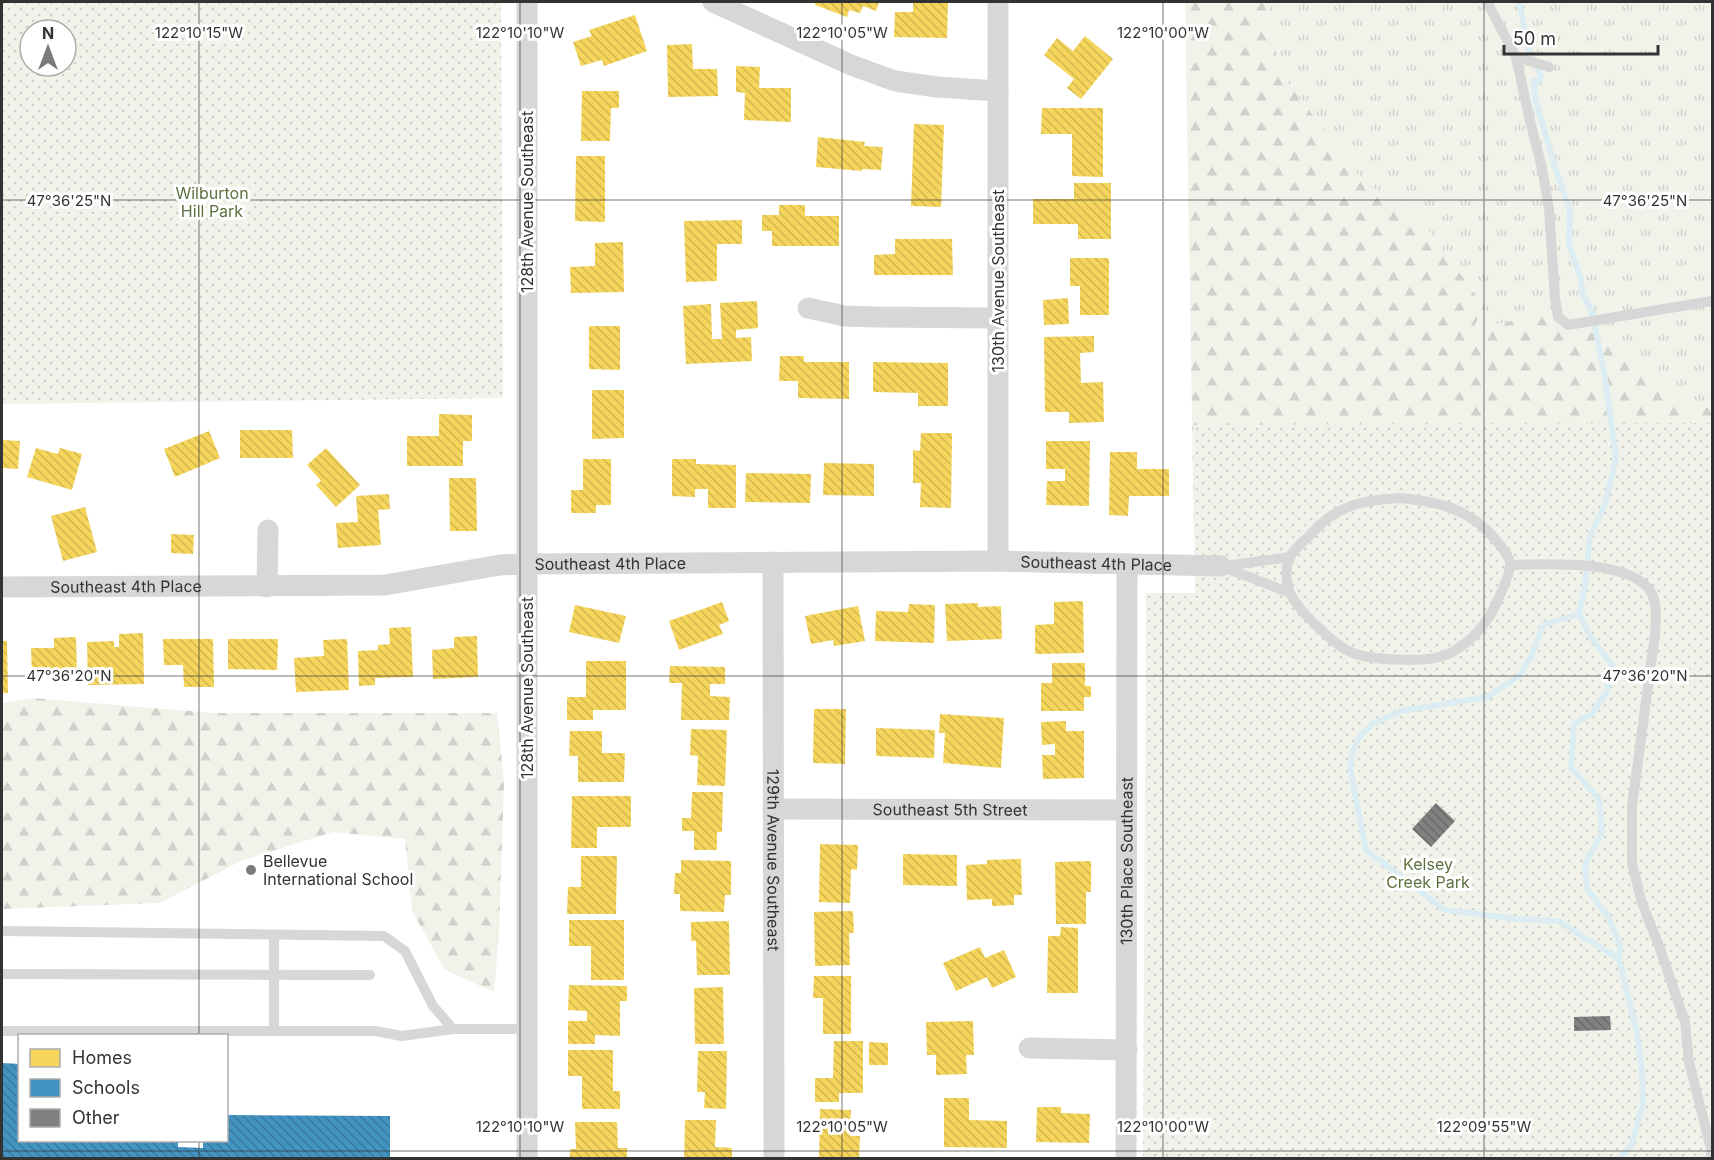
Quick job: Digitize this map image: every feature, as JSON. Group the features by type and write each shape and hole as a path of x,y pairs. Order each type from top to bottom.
{"street":[{"name":"128th Avenue Southeast","path":"527,2 527,1158"},
{"path":"713,2 851,65 895,81 937,87 998,91"},
{"name":"130th Avenue Southeast","path":"998,2 998,561"},
{"path":"808,308 845,315 875,317 998,318"},
{"path":"267,586 268,530"},
{"name":"Southeast 4th Place","path":"2,587 385,585 500,565 526,564 998,561 1221,566"},
{"name":"129th Avenue Southeast","path":"773,562 774,1158"},
{"name":"130th Place Southeast","path":"1126,1158 1127,564"},
{"name":"Southeast 5th Street","path":"773,809 1126,810"},
{"path":"1029,1048 1127,1050"}],"lane":[{"path":"1487,2 1516,57 1542,168 1549,209 1558,317 1568,326 1713,301"},
{"path":"1516,57 1549,67"},
{"path":"1399,498 1449,506 1473,518 1501,546 1508,556 1510,565 1500,595 1485,624 1458,648 1439,657 1397,659 1355,654 1326,635 1290,593 1287,580 1290,557 1320,523 1338,510 1361,502 1399,498"},
{"path":"1221,566 1290,557"},
{"path":"1510,565 1576,564 1610,569 1637,579 1649,589 1656,611 1655,634 1632,806 1632,864 1642,903 1685,1022 1689,1062 1713,1153"},
{"path":"1221,566 1290,593"},
{"path":"2,931 384,936 405,951 433,1006 453,1029"},
{"path":"274,934 274,1031"},
{"path":"2,974 370,975"},
{"path":"2,1031 375,1031 402,1035 453,1029 527,1029"}],"green space":[{"name":"Wilburton Hill Park","path":"2,2 501,2 503,398 2,404"},
{"path":"1185,2 1712,2 1712,423 1193,425"},
{"path":"1185,2 1268,2 1279,71 1366,184 1414,210 1483,305 1474,327 1544,316 1610,339 1696,409 1712,407 1712,517 1194,538"},
{"name":"Kelsey Creek Park","path":"1712,423 1712,1158 1143,1158 1146,593 1195,593 1193,425"},
{"path":"32,698 214,713 497,713 504,782 499,933 494,992 445,970 412,911 405,839 333,832 241,861 160,903 2,909 2,703"}],"building: Homes":[{"path":"816,2 879,2 876,11 863,6 860,13 849,10 847,17 815,5"},
{"path":"913,2 948,2 947,38 894,37 895,12 913,12"},
{"path":"635,15 647,51 604,66 602,60 581,66 573,42 592,36 589,30"},
{"path":"1085,36 1113,59 1081,99 1067,88 1074,79 1044,55 1057,38 1073,51"},
{"path":"692,44 693,69 717,69 718,96 668,97 667,45"},
{"path":"736,66 760,67 759,88 791,88 791,122 744,120 745,93 736,92"},
{"path":"582,91 619,91 619,108 611,108 610,141 581,141"},
{"path":"1042,108 1103,108 1103,177 1072,176 1072,134 1041,134"},
{"path":"914,124 944,125 941,207 911,206"},
{"path":"818,137 865,142 864,146 883,147 881,170 862,169 862,171 816,167"},
{"path":"576,156 605,156 605,222 575,221"},
{"path":"1074,183 1111,183 1111,239 1078,239 1078,224 1033,224 1033,199 1074,199"},
{"path":"779,205 805,205 805,216 839,216 839,246 772,246 772,231 762,231 762,215 779,215"},
{"path":"742,220 742,244 717,244 717,281 686,282 684,221"},
{"path":"895,239 952,239 953,275 874,275 874,255 895,254"},
{"path":"623,242 624,292 571,293 570,267 595,266 595,243"},
{"path":"1070,258 1109,258 1109,315 1080,315 1080,286 1070,286"},
{"path":"1068,298 1069,324 1044,325 1043,300"},
{"path":"757,301 758,328 736,330 736,338 751,337 752,361 686,364 683,306 711,304 712,339 722,339 720,303"},
{"path":"589,326 620,326 620,370 589,369"},
{"path":"1094,336 1094,352 1080,353 1081,383 1103,382 1104,422 1069,423 1069,412 1045,412 1044,337"},
{"path":"780,356 804,356 804,362 849,362 849,399 798,398 798,381 779,381"},
{"path":"873,362 948,363 948,406 918,406 918,393 873,392"},
{"path":"592,390 624,390 624,438 592,439"},
{"path":"439,414 472,415 472,441 463,441 463,466 407,466 407,436 439,436"},
{"path":"240,430 292,430 293,458 240,458"},
{"path":"209,431 220,458 175,477 164,449"},
{"path":"921,433 952,433 951,508 920,507 921,483 913,483 913,450 920,451"},
{"path":"2,440 20,441 18,469 2,468"},
{"path":"1046,441 1090,441 1089,506 1046,505 1047,481 1065,481 1065,469 1046,469"},
{"path":"36,448 58,454 60,448 82,454 72,490 27,477"},
{"path":"326,448 360,485 336,507 316,485 321,481 307,465"},
{"path":"1110,452 1137,452 1137,469 1169,469 1169,496 1129,496 1128,516 1109,515"},
{"path":"583,459 611,459 611,505 596,505 596,513 571,513 571,490 583,490"},
{"path":"672,459 696,459 696,464 736,465 736,508 708,508 708,489 695,489 695,497 672,496"},
{"path":"824,463 874,464 874,496 823,495"},
{"path":"746,473 811,474 810,503 745,502"},
{"path":"449,478 476,478 477,531 450,531"},
{"path":"389,494 390,509 378,510 381,545 338,548 336,523 358,522 356,496"},
{"path":"85,507 97,552 63,561 51,516"},
{"path":"171,534 194,535 193,554 171,553"},
{"path":"1083,601 1084,653 1035,654 1035,625 1054,624 1054,602"},
{"path":"722,602 729,621 719,625 723,634 679,650 669,621"},
{"path":"978,603 978,607 1001,606 1002,639 947,641 945,604"},
{"path":"909,604 935,605 934,643 875,641 876,611 908,612"},
{"path":"575,605 626,616 619,643 569,632"},
{"path":"858,606 865,641 834,646 833,640 811,644 805,616"},
{"path":"411,627 413,677 375,678 375,685 359,686 358,651 378,650 378,645 390,644 389,628"},
{"path":"143,633 144,684 88,685 87,642 114,641 114,647 119,647 119,634"},
{"path":"477,636 478,677 433,679 432,650 454,648 454,637"},
{"path":"76,637 77,675 32,676 31,648 54,648 54,638"},
{"path":"163,639 213,639 214,687 184,687 183,665 164,665"},
{"path":"228,639 278,639 277,670 228,669"},
{"path":"347,639 349,690 296,692 294,658 324,656 323,640"},
{"path":"2,641 7,641 8,693 2,693"},
{"path":"586,661 626,661 626,710 593,710 593,720 567,720 567,697 586,697"},
{"path":"1052,663 1085,663 1085,686 1091,686 1091,697 1084,697 1084,711 1041,711 1041,683 1052,683"},
{"path":"670,666 725,667 725,684 710,684 710,696 730,697 729,720 681,720 682,683 669,683"},
{"path":"814,709 846,709 845,764 813,763"},
{"path":"940,714 1004,718 1001,768 943,763 945,733 939,733"},
{"path":"1066,721 1066,731 1084,731 1084,778 1043,779 1042,755 1055,755 1055,744 1042,745 1041,722"},
{"path":"876,728 935,730 934,758 876,756"},
{"path":"691,729 727,730 725,786 697,785 698,756 690,755"},
{"path":"570,731 602,731 602,753 625,753 624,782 578,782 578,756 569,756"},
{"path":"692,792 723,792 722,832 717,832 717,850 694,850 694,831 682,831 682,818 691,818"},
{"path":"572,796 631,796 631,827 597,827 597,848 571,848"},
{"path":"820,844 858,845 857,870 851,869 850,903 819,902"},
{"path":"903,854 957,855 957,886 903,885"},
{"path":"581,856 617,856 616,914 567,914 568,887 581,887"},
{"path":"1021,859 1022,895 1014,895 1014,905 992,906 992,899 967,900 966,865 987,864 987,860"},
{"path":"681,860 731,861 731,895 725,895 724,912 680,911 680,894 674,894 675,873 681,873"},
{"path":"1091,861 1091,892 1086,892 1086,924 1056,924 1055,862"},
{"path":"853,911 854,933 849,933 850,965 815,966 814,912"},
{"path":"569,920 624,920 624,980 591,980 591,946 569,946"},
{"path":"729,921 730,975 697,975 696,941 691,941 691,922"},
{"path":"1061,927 1078,928 1078,993 1047,993 1048,936 1060,936"},
{"path":"980,947 985,958 1004,950 1016,977 992,988 987,977 956,991 943,963"},
{"path":"814,976 851,976 851,1034 823,1034 823,998 813,998"},
{"path":"569,985 627,986 627,1001 620,1001 620,1036 595,1035 595,1044 568,1044 568,1021 587,1021 587,1011 568,1010"},
{"path":"723,987 724,1044 695,1044 694,988"},
{"path":"973,1021 974,1055 966,1055 967,1074 936,1075 936,1055 927,1055 926,1022"},
{"path":"834,1041 863,1041 863,1093 839,1093 839,1102 815,1102 815,1078 833,1078"},
{"path":"869,1042 888,1043 888,1065 869,1065"},
{"path":"568,1050 613,1050 613,1091 620,1091 620,1109 582,1109 582,1076 568,1076"},
{"path":"698,1051 727,1051 726,1109 704,1108 705,1092 697,1092"},
{"path":"944,1098 969,1098 969,1120 1007,1121 1007,1148 944,1147"},
{"path":"1037,1107 1061,1107 1061,1113 1090,1114 1089,1143 1036,1142"},
{"path":"820,1109 851,1110 850,1136 860,1136 859,1158 819,1158"},
{"path":"685,1120 716,1120 715,1147 732,1148 732,1158 684,1158"},
{"path":"575,1122 617,1122 618,1148 627,1148 627,1158 570,1158 570,1149 576,1149"}],"building: Schools":[{"path":"2,1063 18,1064 18,1142 178,1142 178,1147 203,1148 203,1142 228,1142 228,1115 390,1116 390,1158 2,1158"}],"building: Other":[{"path":"1436,803 1455,821 1431,847 1412,829"},
{"path":"1610,1016 1611,1030 1574,1031 1574,1017"}],"waterway":[{"path":"1519,2 1530,54 1541,76 1538,82 1534,81 1535,98 1570,211 1569,245 1581,279 1582,293 1592,312 1605,378 1616,458 1605,504 1590,536 1585,586 1579,614 1591,638 1612,665 1607,692 1592,714 1574,724 1571,768 1599,799 1602,833 1585,864 1587,889 1607,915 1620,944 1619,959 1637,1033 1642,1071 1643,1103 1632,1144 1620,1158"},
{"path":"1579,614 1543,625 1531,657 1519,676 1487,697 1401,711 1373,724 1360,736 1353,750 1350,768 1366,850 1445,910 1517,919 1558,921 1619,959"}],"place":[{"name":"Bellevue International School","path":"251,870"}]}
